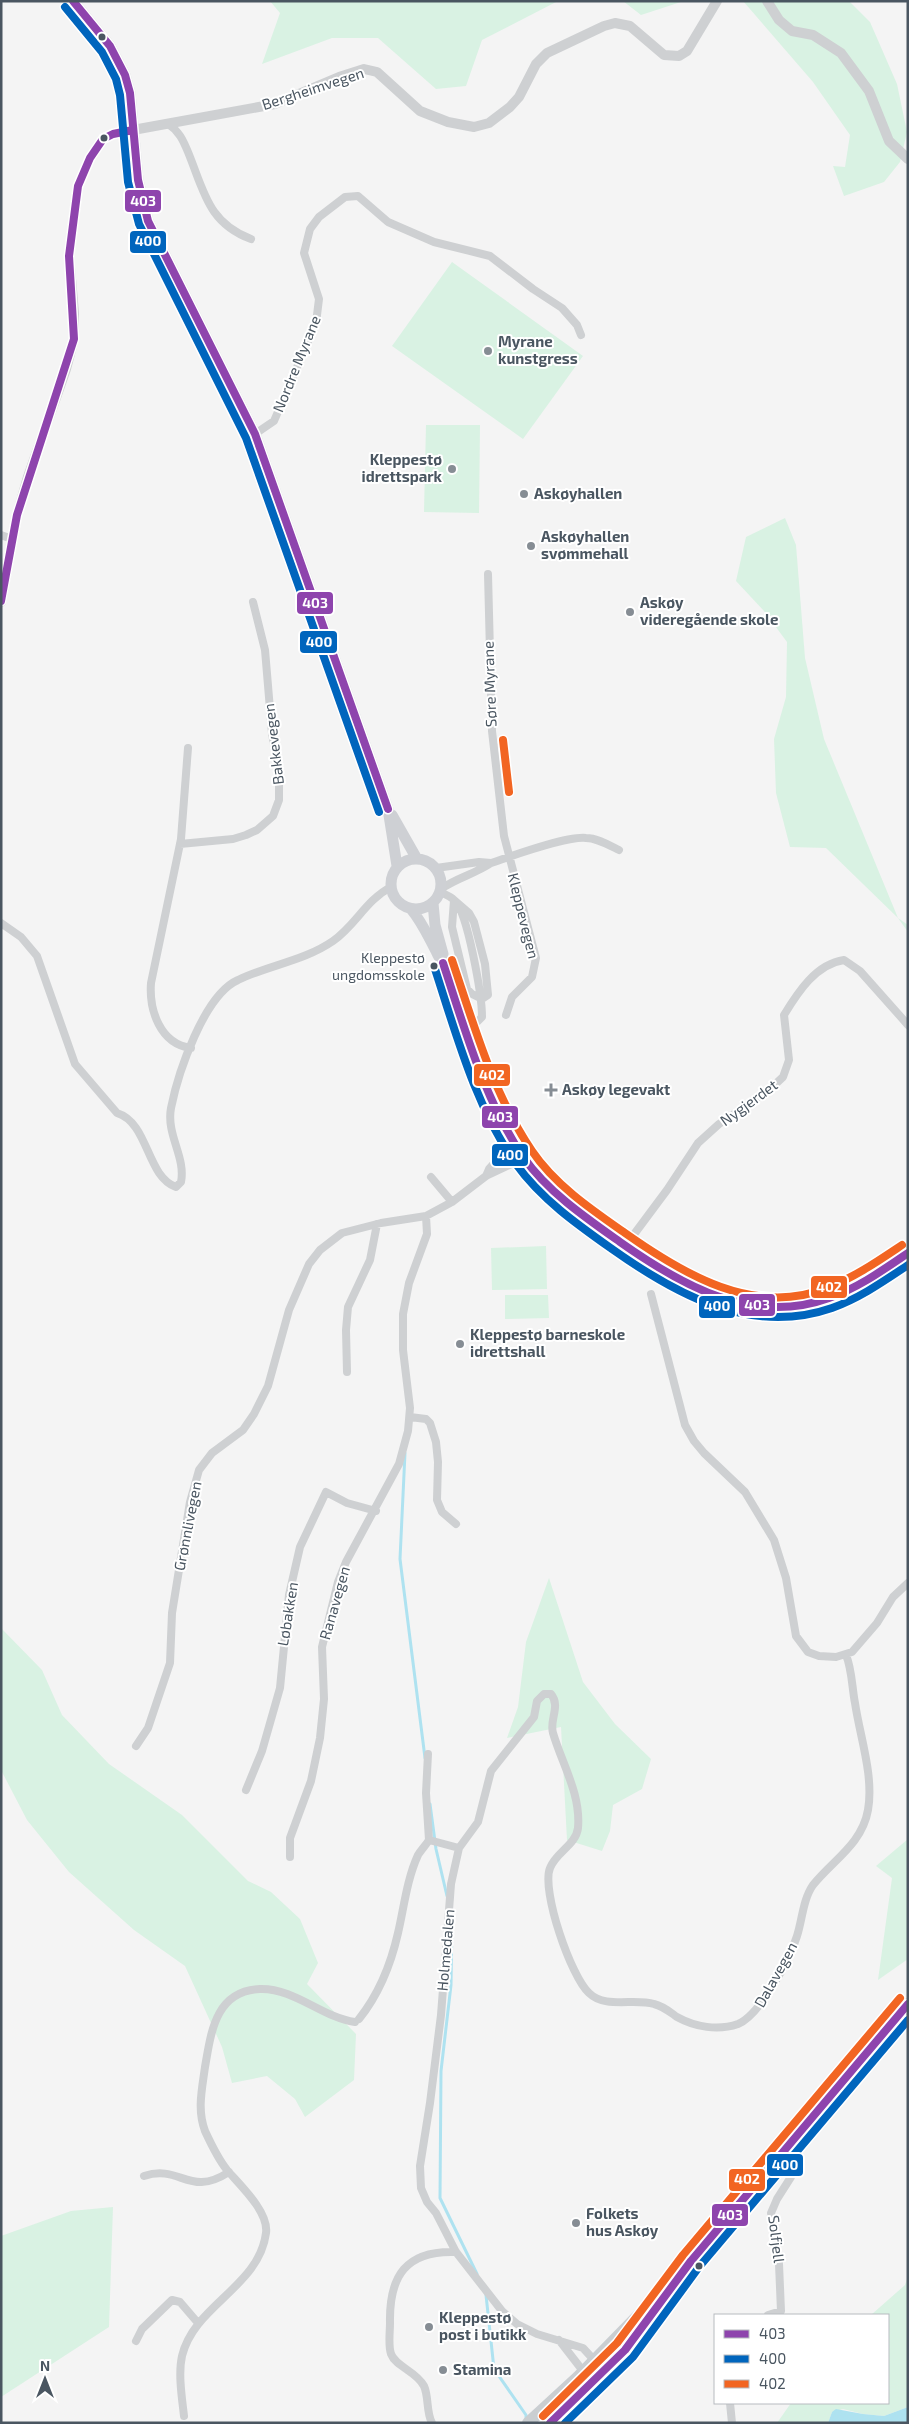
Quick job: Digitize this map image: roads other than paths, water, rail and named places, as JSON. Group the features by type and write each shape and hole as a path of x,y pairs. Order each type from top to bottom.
{"main road":[{"path":"72,1 100,31 119,61 130,94 138,180 148,221 255,434 388,809 397,866"},
{"path":"388,809 417,858"},
{"path":"443,963 434,903 440,891 440,877 436,868 426,861 417,858 406,860 397,866 391,879 391,887 397,902 411,909 422,924 443,963 490,1096 524,1158 557,1194 662,1272 704,1294 741,1305 772,1307 803,1305 848,1292 875,1277 908,1253"},
{"path":"411,909 424,908 434,903"},
{"path":"550,2423 645,2326 692,2262 908,2004"},
{"path":"528,2423 692,2262"}],"street":[{"name":"Bergheimvegen","path":"1,602 6,537 66,369 74,339 74,313 69,256 78,186 90,158 103,139 113,134 275,104 339,77 364,69 377,72 420,111 465,127 482,126 510,107 519,97 536,64 551,50 604,26 625,24 635,30 659,52 669,57 679,56 687,52 718,1"},
{"path":"767,1 779,20 792,31 813,35 841,53 869,91 889,141 908,159"},
{"path":"168,124 181,135 214,213 229,229 251,239"},
{"name":"Nordre Myrane","path":"255,434 274,421 316,323 319,299 305,260 306,242 310,229 319,217 345,197 358,196 366,200 388,222 434,242 490,256 562,308 577,325 581,335"},
{"name":"Søre Myrane","path":"488,574 492,731 509,857"},
{"name":"Bakkevegen","path":"180,844 224,840 246,835 257,830 273,816 279,800 279,775 272,733 265,650 253,602"},
{"path":"188,748 180,844 150,983 150,998 153,1011 164,1032 174,1042 191,1048"},
{"path":"509,857 578,838 595,839 619,850"},
{"name":"Kleppevegen","path":"440,891 451,882 481,870 490,863 509,857 536,962 532,977 512,997 506,1015"},
{"name":"Kleppevegen","path":"436,868 479,862 490,863"},
{"path":"1,923 21,937 37,956 75,1064 117,1113 126,1116 136,1126 161,1174 174,1187 181,1182 182,1172 171,1132 171,1109 191,1048 210,1004 223,989 238,980 316,952 333,941 368,903 391,887"},
{"path":"440,891 469,913 474,922 488,983 488,995 482,999"},
{"path":"454,900 452,927 467,989 482,999"},
{"name":"Nygjerdet","path":"624,1245 662,1198 698,1143 719,1124 769,1090 783,1077 789,1060 784,1015 803,987 826,965 831,962 844,960 860,971 908,1025"},
{"path":"467,1032 482,1017 482,999"},
{"name":"Grønnlivegen","path":"486,1176 489,1169 514,1141"},
{"name":"Grønnlivegen","path":"136,1746 148,1728 170,1663 172,1613 190,1502 199,1470 212,1453 243,1430 254,1414 268,1386 289,1310 309,1264 320,1250 342,1233 377,1224 426,1216 452,1202 486,1176 524,1158"},
{"path":"431,1177 452,1202"},
{"name":"Ranavegen","path":"290,1857 290,1838 308,1787 320,1738 324,1699 322,1646 338,1582 346,1562 376,1511 399,1464 410,1418 409,1386 402,1343 403,1314 409,1283 427,1234 426,1216"},
{"path":"347,1372 347,1312 351,1299 370,1260 377,1224"},
{"path":"651,1294 685,1424 694,1441 704,1453 745,1492 774,1540 786,1578 798,1641 808,1652 819,1656 836,1657 846,1655 862,1642 893,1597 908,1583"},
{"path":"410,1418 426,1419 434,1431 438,1462 437,1500 442,1512 456,1524"},
{"name":"Løbakken","path":"246,1790 262,1751 280,1688 289,1595 302,1541 326,1492 347,1503 376,1511"},
{"name":"Dalavegen","path":"574,1793 577,1831 573,1839 552,1862 548,1873 548,1887 565,1948 578,1978 588,1993 601,2000 652,2003 685,2021 706,2027 728,2026 747,2019 762,2002 795,1943 809,1892 850,1848 866,1819 869,1800 865,1761 846,1655"},
{"name":"Holmedalen","path":"574,1793 552,1731 555,1699 551,1694 544,1694 537,1701 534,1717 491,1771 478,1822 459,1848 451,1884 441,2015 420,2166 424,2196 436,2213 456,2252 502,2311 523,2328 583,2348 594,2360"},
{"path":"184,2416 182,2356 198,2324 255,2264 266,2236 266,2226 261,2214 249,2194 229,2172 206,2131 201,2099 210,2035 217,2015 237,1994 249,1990 273,1990 357,2020 370,2005 386,1972 398,1934 415,1863 429,1840 426,1792 428,1754"},
{"path":"429,1840 459,1848"},
{"name":"Solfjell","path":"771,2314 781,2311 779,2264 771,2213 776,2199 791,2177 786,2160"},
{"path":"144,2176 161,2172 190,2182 203,2183 217,2180 229,2172"},
{"path":"432,2423 424,2385 415,2373 398,2363 391,2353 390,2309 397,2276 407,2264 420,2256 456,2252"},
{"path":"136,2341 142,2329 172,2300 180,2302 198,2324"},
{"path":"559,2340 583,2371 599,2375"},
{"path":"594,2360 599,2375"},
{"path":"730,2404 732,2423"}],"water":[{"path":"908,2407 908,2423 828,2423 832,2412 836,2409 884,2416"}],"waterway":[{"path":"405,1453 400,1559 425,1758"},
{"path":"430,1804 436,1849 447,1896"},
{"path":"452,1919 451,1985 441,2071 440,2198 477,2274"},
{"path":"486,2295 494,2369 526,2415 526,2419"}],"place":[{"name":"Myrane kunstgress","path":"488,351"},
{"name":"Kleppestø idrettspark","path":"452,469"},
{"name":"Askøyhallen","path":"524,494"},
{"name":"Askøyhallen svømmehall","path":"531,546"},
{"name":"Askøy videregående skole","path":"630,612"},
{"name":"Kleppestø ungdomsskole","path":"434,966"},
{"name":"Askøy legevakt","path":"551,1090"},
{"name":"Kleppestø barneskole idrettshall","path":"460,1344"},
{"name":"Folkets hus Askøy","path":"576,2223"},
{"name":"Kleppestø post i butikk","path":"429,2327"},
{"name":"Stamina","path":"443,2370"}]}
